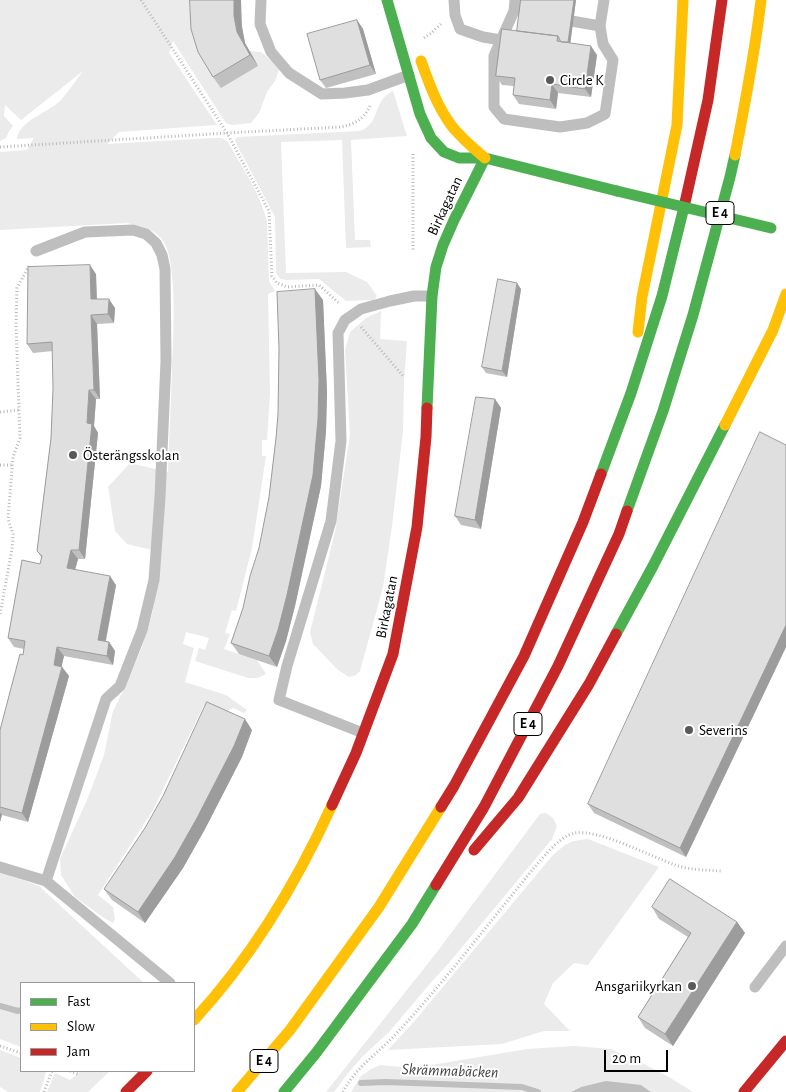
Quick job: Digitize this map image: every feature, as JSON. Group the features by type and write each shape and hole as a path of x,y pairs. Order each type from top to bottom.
{"main road":[{"name":"Birkagatan","path":"195,1019 245,957 290,886 314,844 356,753 393,654 417,527 426,437 432,296 438,259 458,209 485,158 459,158 444,152 431,138 420,114 387,0"},
{"path":"630,393 642,297 677,125 683,0"},
{"name":"E 4","path":"237,1092 290,1030 379,907 454,786 528,647 583,522 630,393 662,296 708,100 722,0"},
{"name":"E 4","path":"284,1092 316,1053 412,924 484,807 558,666 619,534 663,411 693,315 730,177 744,110 761,0"},
{"path":"417,52 430,87 443,113 458,134 485,158 775,229"},
{"path":"412,924 518,798 590,684 653,566 773,330 786,294"},
{"path":"773,330 786,311"},
{"path":"744,1092 786,1041"},
{"path":"126,1092 146,1072"}],"lane":[{"path":"261,0 260,24 271,52 290,73 322,94 345,94 368,90 424,70"},
{"path":"454,0 455,15 460,29 483,37 501,40"},
{"path":"517,8 494,56 494,107 504,119 560,128 587,123 605,114 613,60 603,44 600,26 604,0"},
{"path":"552,18 600,26"},
{"path":"36,251 85,232 133,230 146,234 156,244 162,255 165,269 166,361 154,580 142,630 120,686 106,699 46,881"},
{"path":"363,733 278,700 331,521 342,441 338,333 345,320 361,309 414,296 432,296"},
{"path":"0,867 46,881 169,982"},
{"path":"755,987 786,946"},
{"path":"195,1002 205,1008"}],"path":[{"path":"141,0 228,132 269,210 272,276 277,283 287,286 319,285 352,316 408,381"},
{"path":"0,147 350,126 359,121 372,101"},
{"path":"0,614 12,549 13,534 8,519 13,457 20,438 16,324 17,288 36,251"},
{"path":"0,412 19,410"},
{"path":"0,465 13,465"},
{"path":"343,1092 355,1074 393,1037 429,995 533,868 555,844 573,833 601,836 677,865 695,869 721,871"},
{"path":"0,1046 20,1053"},
{"path":"44,1092 52,1072"},
{"path":"73,1072 78,1074"}],"shaded area":[{"path":"0,0 199,0 250,51 261,52 279,70 275,81 267,92 259,113 251,123 232,125 226,123 173,41 169,53 217,125 119,132 107,144 213,138 222,138 228,142 255,191 264,212 267,222 269,281 275,291 268,294 270,393 267,440 262,440 262,456 266,456 252,548 236,611 232,610 225,633 230,634 224,649 257,660 266,674 258,678 248,678 195,661 199,648 205,650 209,638 186,632 183,644 194,648 185,682 226,695 247,710 244,713 233,708 224,713 204,705 153,810 98,895 113,907 115,919 113,923 75,897 61,875 60,859 87,800 104,755 113,711 142,647 152,614 161,552 127,544 115,531 108,487 130,463 168,472 174,324 171,268 168,253 161,238 157,234 137,225 127,223 0,230 0,152 27,150 34,138 17,139 19,132 29,121 61,100 83,71 21,120 5,105 4,116 13,126 6,138 0,141"},
{"path":"393,91 407,136 351,140 355,240 370,240 371,247 346,248 342,140 281,142 286,273 346,272 367,282 377,296 374,300 346,301 319,279 280,279 276,273 275,217 235,139 238,137 359,131 371,123 383,99"},
{"path":"381,311 380,339 407,341 403,431 383,587 360,671 356,675 349,677 338,670 313,644 310,632 335,532 350,435 345,350 350,332 366,318"},
{"path":"546,813 553,818 557,826 552,839 389,1032 363,1056 334,1092 326,1092 437,952 540,814"},
{"path":"588,839 659,867 588,965 574,963 553,983 544,1004 570,1031 544,1031 502,1044 388,1050 412,1024 552,856 568,843"},
{"path":"0,872 39,886 143,982 20,982 20,1047 0,1039"},
{"path":"574,1046 611,1049 669,1077 693,1092 651,1092 641,1085 581,1087 571,1092 351,1092 361,1076 380,1065 413,1068 527,1049"},
{"path":"0,1050 20,1058 20,1072 46,1072 40,1092 8,1092 0,1087"},
{"path":"80,1072 109,1072 88,1092 47,1092 55,1073 70,1080"},
{"path":"606,1081 641,1085 651,1092 571,1092 581,1087"}],"building":[{"path":"190,0 234,0 237,32 250,55 213,77 198,52 191,29"},
{"path":"521,0 574,0 568,42 561,42 558,36 517,31"},
{"path":"357,20 370,65 320,80 307,34"},
{"path":"502,29 558,36 557,41 591,46 585,89 552,84 550,100 513,95 515,78 496,76"},
{"path":"90,265 91,299 109,299 108,314 91,315 94,390 89,390 87,423 92,424 79,550 71,550 67,568 110,576 98,640 109,642 107,656 57,647 54,665 62,667 22,813 0,807 0,730 20,654 23,655 25,641 8,638 22,560 40,564 42,556 37,551 51,438 53,389 52,342 27,344 28,267"},
{"path":"498,279 517,283 502,371 482,367"},
{"path":"315,289 319,380 313,475 287,595 269,656 231,643 243,608 259,548 269,497 278,414 279,349 277,292"},
{"path":"476,397 495,399 475,520 455,516"},
{"name":"Severins","path":"760,432 786,445 786,625 680,848 588,804"},
{"path":"207,702 245,719 234,746 197,818 175,857 138,912 104,889 145,828 163,796"},
{"name":"Ansgariikyrkan","path":"670,879 737,922 665,1034 638,1017 691,933 652,907"}],"waterway":[{"name":"Skrämmabäcken","path":"0,1006 20,1010"},
{"name":"Skrämmabäcken","path":"361,1083 386,1082 522,1087 538,1092"}],"traffic: fast":[{"path":"387,0 420,114 431,138 444,152 459,158 485,158 617,191"},
{"path":"627,511 663,411 693,315 735,155"},
{"path":"427,408 432,296 436,267 454,220 485,158"},
{"path":"617,191 771,228"},
{"path":"601,474 631,393 662,296 684,207"},
{"path":"616,634 725,425"},
{"path":"284,1092 316,1053 412,924 436,885"}],"traffic: slow":[{"path":"638,332 642,297 677,125 683,0"},
{"path":"735,155 753,58 761,0"},
{"path":"421,61 446,118 459,134 485,158"},
{"path":"725,425 773,330 786,294"},
{"path":"195,1019 235,971 272,918 304,862 332,805"},
{"path":"237,1092 290,1030 379,907 441,807"}],"traffic: jam":[{"path":"684,207 708,100 722,0"},
{"path":"332,805 356,753 393,654 417,527 427,408"},
{"path":"441,807 524,656 583,522 601,474"},
{"path":"436,885 484,807 558,666 619,534 627,511"},
{"path":"474,850 518,798 589,684 616,634"},
{"path":"744,1092 786,1041"},
{"path":"126,1092 146,1072"}],"place":[{"name":"Circle K","path":"550,80"},
{"name":"Österängsskolan","path":"73,455"},
{"name":"Severins","path":"689,730"},
{"name":"Ansgariikyrkan","path":"692,986"}]}
